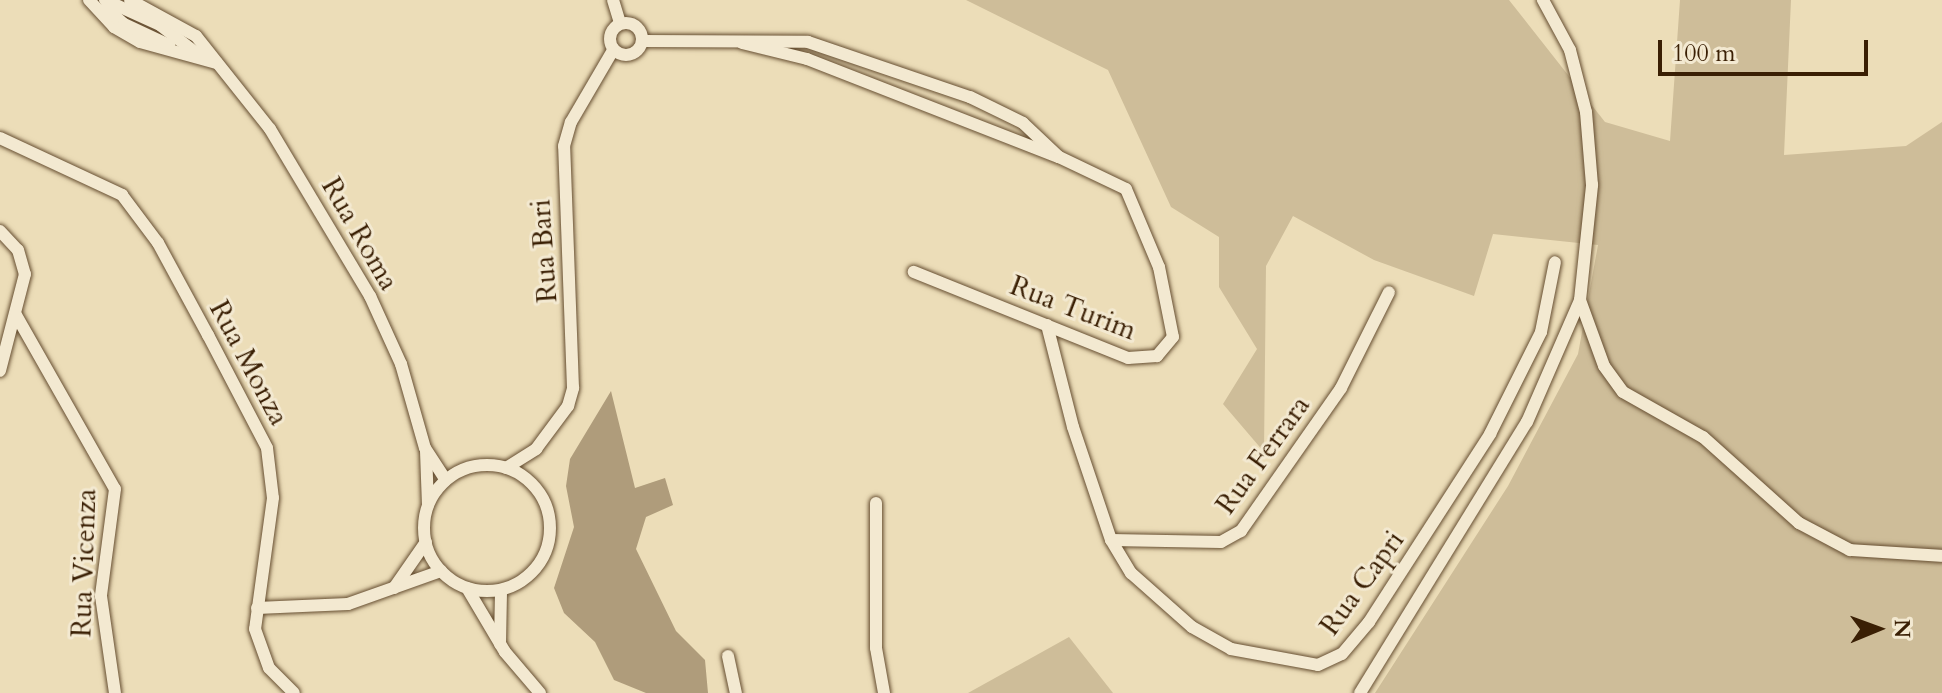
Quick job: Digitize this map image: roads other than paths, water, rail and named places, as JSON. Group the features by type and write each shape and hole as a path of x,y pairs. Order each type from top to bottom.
{"street":[{"path":"89,0 114,27 140,42 217,63"},
{"path":"99,0 124,24 188,51"},
{"name":"Rua Roma","path":"105,0 161,26 188,51 217,63"},
{"name":"Rua Roma","path":"130,0 184,26 217,63 270,129 370,296 401,364 425,448 428,508"},
{"path":"613,0 620,23"},
{"path":"1360,693 1527,422 1580,300 1592,185 1586,112 1570,50 1543,0"},
{"path":"620,23 636,26 642,41 628,56 613,50 610,35 620,23"},
{"name":"Rua Turim","path":"642,41 808,42 905,72 1023,123 1059,157"},
{"name":"Rua Turim","path":"742,43 807,59 1059,157 1126,189 1159,267 1174,325 1167,346 1145,359 1128,358 914,272"},
{"name":"Rua Bari","path":"506,468 536,449 568,406 575,369 566,132 613,50"},
{"name":"Rua Monza","path":"0,138 122,195 145,222 201,321 267,448 273,498 257,608 261,651 294,693"},
{"path":"0,231 24,261 16,315 0,371"},
{"name":"Rua Capri","path":"1047,325 1111,540 1131,573 1213,640 1290,664 1331,661 1369,622 1520,382 1541,332 1555,262"},
{"name":"Rua Ferrara","path":"1111,540 1221,542 1241,531 1341,388 1389,292"},
{"path":"1580,300 1604,366 1623,392 1703,437 1799,523 1850,550 1942,556"},
{"name":"Rua Vicenza","path":"16,315 113,480 101,608 115,693"},
{"name":"Rua Roma","path":"425,448 446,480"},
{"name":"Rua Bari","path":"528,480 536,449"},
{"path":"467,588 501,590 533,572 549,539 545,502 528,480 506,468 474,466 446,480 428,508 426,542 441,571 467,588 500,644 540,693"},
{"path":"876,503 876,648 884,693"},
{"path":"394,588 426,542"},
{"path":"257,608 348,604 441,571"},
{"path":"500,644 501,590"},
{"path":"728,656 736,693"}]}
